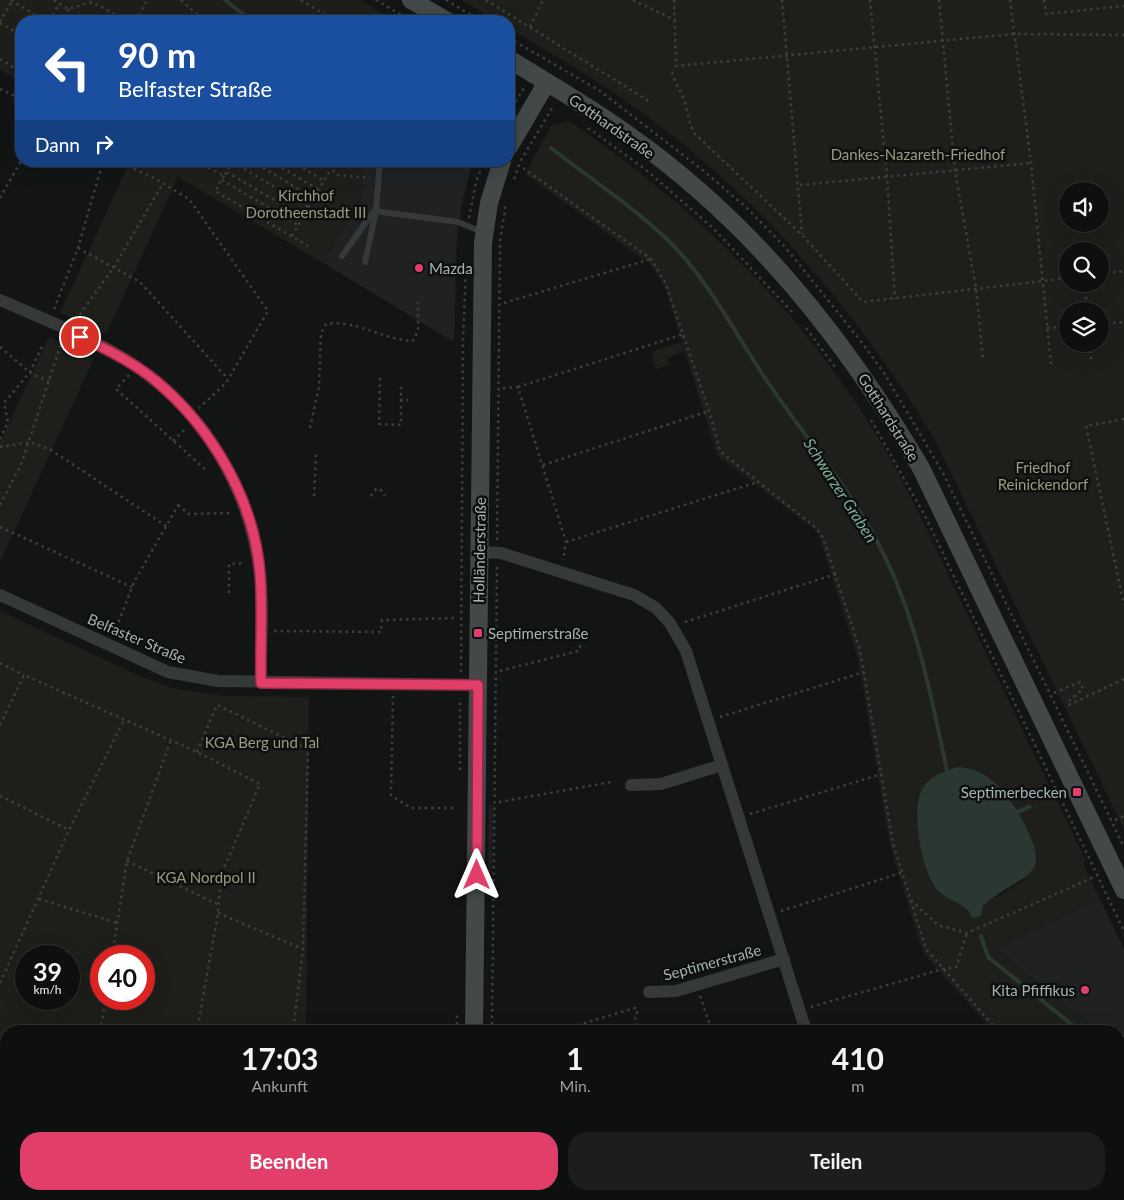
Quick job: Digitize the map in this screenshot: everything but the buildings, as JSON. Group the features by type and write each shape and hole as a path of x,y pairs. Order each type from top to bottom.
{"main road":[{"path":"411,0 437,15"},
{"name":"Gotthardstraße","path":"515,63 630,136 708,200 749,237 801,294 855,363 889,414 921,468 1124,890"},
{"path":"515,137 547,82"},
{"name":"Holländerstraße","path":"474,1025 484,232 493,186 500,167"}],"street":[{"path":"0,300 106,348 136,366 176,399 212,444 238,489 255,544 260,573 261,683"},
{"name":"Septimerstraße","path":"480,552 501,553 626,592 656,608 670,623 686,651 804,1025"},
{"name":"Belfaster Straße","path":"0,595 168,672 218,681 261,683 478,685"},
{"path":"631,785 661,784 722,765"},
{"name":"Septimerstraße","path":"649,992 676,991 784,959"}],"lane":[{"path":"365,262 376,212 380,167"},
{"path":"342,256 374,211 458,222 484,232"}],"path":[{"path":"15,32 0,23 11,0 35,15"},
{"path":"54,0 68,9 92,2 116,15"},
{"path":"139,15 147,0"},
{"path":"181,0 197,15"},
{"path":"300,0 325,15"},
{"path":"376,0 402,15"},
{"path":"446,0 471,15"},
{"path":"486,0 511,15"},
{"path":"530,26 542,0"},
{"path":"633,0 675,20"},
{"path":"674,0 676,66 1013,34 1124,35"},
{"path":"782,0 800,185 803,236"},
{"path":"870,0 895,298"},
{"path":"939,0 955,171 976,288 983,360"},
{"path":"1010,0 1031,163 1051,365"},
{"path":"1044,0 1046,14 1124,6"},
{"path":"53,15 59,4"},
{"path":"68,9 69,15"},
{"path":"515,17 652,103"},
{"path":"540,62 543,56"},
{"path":"0,59 15,67"},
{"path":"672,72 677,90 684,101 687,119 694,133 803,236 863,302 1059,279"},
{"path":"570,80 574,75"},
{"path":"0,89 15,96"},
{"path":"515,103 519,96"},
{"path":"511,188 521,160 548,115"},
{"path":"582,123 645,169 714,229 799,319"},
{"path":"800,185 1031,163"},
{"path":"0,198 18,167"},
{"path":"52,313 78,248 101,167"},
{"path":"129,167 180,192 198,209 268,311 228,379 198,409"},
{"path":"206,167 298,225"},
{"path":"230,167 215,191 308,246"},
{"path":"241,167 308,207"},
{"path":"262,167 314,198"},
{"path":"281,167 319,190"},
{"path":"302,167 324,181"},
{"path":"329,167 330,170 338,175 379,179"},
{"path":"523,168 650,259 666,284 709,411 720,451 816,528 823,538 860,650 893,843 926,949 993,1025"},
{"path":"292,236 330,170"},
{"path":"227,172 303,217"},
{"path":"74,324 114,268 163,183"},
{"path":"496,542 500,241 508,197"},
{"path":"78,248 134,277 150,291 228,379"},
{"path":"504,303 650,259"},
{"path":"1109,273 1124,271"},
{"path":"310,428 319,386 321,333 326,324 350,324 399,340 412,340 418,331 418,302"},
{"path":"1109,323 1124,322"},
{"path":"805,327 841,375"},
{"path":"1047,328 1059,327"},
{"path":"504,388 518,387 684,334"},
{"path":"0,505 21,465 30,442 63,339"},
{"path":"0,439 8,422 4,403 30,372 42,346"},
{"path":"0,347 30,372 49,381"},
{"path":"1090,352 1091,360"},
{"path":"130,374 116,389 207,471"},
{"path":"380,378 379,424 401,425 400,387"},
{"path":"518,387 566,542 563,560"},
{"path":"400,400 408,400"},
{"path":"543,466 709,411"},
{"path":"867,413 925,516 1124,930"},
{"path":"1124,419 1086,426 1122,587 1124,605"},
{"path":"173,441 188,426"},
{"path":"0,447 30,442 51,450 166,526"},
{"path":"314,496 316,454"},
{"path":"566,542 758,482"},
{"path":"371,496 376,489 380,489 385,496"},
{"path":"114,635 132,587 179,503 187,513 193,514 228,515 236,512"},
{"path":"0,526 132,587"},
{"path":"492,1025 497,561"},
{"path":"229,593 229,564 249,563"},
{"path":"685,622 836,574"},
{"path":"270,631 381,632 382,620 455,618"},
{"path":"500,671 578,652 580,647 573,629"},
{"path":"0,663 197,752 260,784 220,875 218,913 198,1025"},
{"path":"720,718 864,672"},
{"path":"0,724 24,675"},
{"path":"1054,693 1080,682 1083,689 1068,702 1069,705 1124,678"},
{"path":"393,695 391,795 411,808 455,808"},
{"path":"197,752 217,705 308,749 303,949 294,1025"},
{"path":"0,983 69,830 124,720"},
{"path":"114,945 127,861 171,740"},
{"path":"750,814 882,774"},
{"path":"498,802 610,782"},
{"path":"0,796 69,830"},
{"path":"1115,820 1124,816"},
{"path":"127,861 219,905"},
{"path":"781,911 901,873"},
{"path":"911,899 938,925 967,933 1094,877"},
{"path":"39,899 118,924"},
{"path":"218,913 303,949"},
{"path":"811,1007 943,969 956,967 967,933"},
{"path":"696,985 710,1025"},
{"path":"578,1025 635,1008 638,1010 635,1018 637,1025"},
{"path":"101,1025 104,1010"}],"shaded area":[{"path":"363,167 471,167 462,202 457,233 454,342 323,263 360,201"},
{"name":"Septimerbecken","path":"958,767 968,768 985,775 999,787 1017,810 1030,804 1032,808 1019,814 1036,852 1036,864 1023,879 998,894 983,906 981,916 972,918 967,909 941,894 931,881 922,854 917,822 920,795 925,785 928,781 945,771"},
{"name":"Kita Pfiffikus","path":"1100,899 1124,949 1124,1025 1090,1025 997,949"}],"green space":[{"path":"0,0 360,0 386,15 15,15 15,79 0,70"},
{"name":"Dankes-Nazareth-Friedhof","path":"461,0 1124,0 1124,829 935,440 873,346 803,259 725,180 682,143 606,87 515,32 515,15 487,15"},
{"path":"569,121 612,151 692,217 766,289 832,369 862,412 877,435 928,533 1086,861 1083,863 1100,899 997,949 1090,1025 988,1025 923,953 890,846 858,660 818,532 717,455 665,288 650,264 525,174 551,126","holes":["965,767 981,773 995,783 1017,810 1030,804 1019,814 1037,858 1023,881 986,903 980,913 972,918 962,905 941,894 931,882 919,838 917,809 920,797 926,786 935,777 948,770"]},
{"name":"Kirchhof Dorotheenstadt III","path":"127,167 363,167 360,201 323,263 178,177 106,334 60,313"},
{"path":"49,337 94,358 0,562 0,442"},
{"path":"681,342 684,352 667,358 669,365 656,369 651,352"},
{"path":"0,611 142,677 173,688 225,696 309,697 306,1025 0,1025"},
{"path":"489,805 493,805 492,873 488,870"}],"waterway":[{"name":"Schwarzer Graben","path":"225,0 244,15"},
{"name":"Schwarzer Graben","path":"551,148 643,218 671,243 685,259 710,292 780,400 835,474 860,512 887,560 910,620 928,682 948,776"},
{"name":"Schwarzer Graben","path":"981,936 988,957 1073,1025"}],"place":[{"name":"Mazda","path":"419,268"},
{"name":"Septimerstraße","path":"478,633"},
{"name":"Septimerbecken","path":"1077,792"},
{"name":"Kita Pfiffikus","path":"1085,990"}],"route":[{"path":"80,337 122,357 155,380 193,418 224,462 238,489 246,512 258,561 260,573 261,683 478,685 477,875"}],"park label":[{"name":"Friedhof Reinickendorf","path":"1043,476"},
{"name":"KGA Berg und Tal","path":"262,742"},
{"name":"KGA Nordpol II","path":"206,877"}]}
